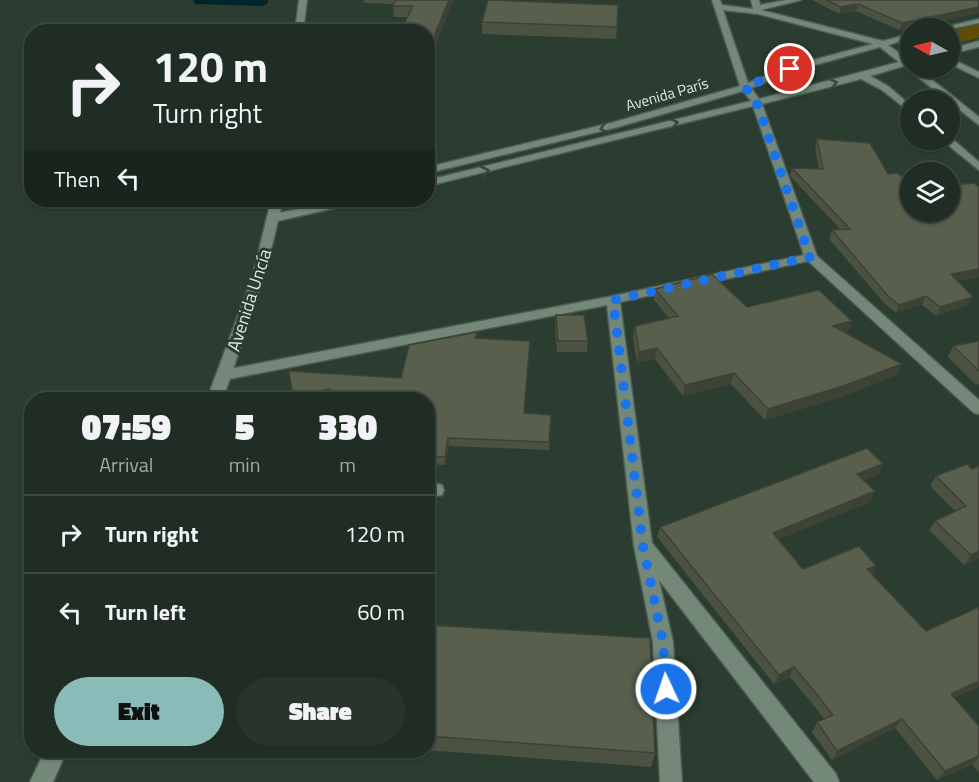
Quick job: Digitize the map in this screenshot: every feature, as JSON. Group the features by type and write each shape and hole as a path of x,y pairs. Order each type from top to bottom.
{"street":[{"path":"300,24 303,0"},
{"path":"757,7 797,0"},
{"path":"900,57 880,43 757,7 717,4 745,87 756,101 810,257 979,410"},
{"path":"960,25 979,21"},
{"name":"Avenida París","path":"435,168 614,125 745,87 790,69 900,38"},
{"path":"960,50 979,45"},
{"name":"Avenida París","path":"435,181 862,76 900,64"},
{"path":"960,66 979,75"},
{"path":"862,76 885,88 900,101"},
{"path":"926,78 979,122"},
{"path":"959,150 979,166"},
{"name":"Avenida Uncía","path":"218,392 259,274 276,208"},
{"path":"224,375 613,300 810,257"},
{"path":"613,300 643,546 663,642 671,782"},
{"path":"643,546 828,782"},
{"path":"41,782 52,758"}],"shaded area":[{"path":"979,24 979,38 960,43 960,29"}],"water":[{"path":"193,0 268,0 267,4 261,6 195,4"}],"building":[{"path":"396,0 449,0 435,34 435,24 404,24 413,6 393,6"},
{"path":"488,0 618,5 617,27 482,22"},
{"path":"827,0 979,0 979,7 926,18 900,18 900,22 858,4 841,7"},
{"path":"817,139 870,143 888,174 898,173 900,175 900,222 960,222 960,184 974,183 979,187 979,269 951,274 973,297 940,307 926,296 899,305 888,296 832,230 850,229 792,168 823,169"},
{"path":"712,274 747,307 819,290 852,321 833,326 902,364 843,386 768,409 734,373 685,385 657,348 639,352 635,326 678,316 655,289"},
{"path":"556,315 584,315 588,341 558,341"},
{"path":"477,332 475,338 530,341 524,413 551,415 549,442 448,438 445,457 435,456 435,392 329,392 330,389 292,392 289,371 401,378 409,345"},
{"path":"979,341 979,371 953,346"},
{"path":"867,448 883,464 857,474 875,491 773,533 803,569 859,546 876,566 867,569 926,631 979,607 979,681 951,694 979,726 979,756 945,771 902,719 837,751 817,722 833,715 815,692 794,667 779,675 660,527"},
{"path":"967,464 972,469 979,466 979,551 971,555 935,521 966,506 936,476"},
{"path":"435,625 650,638 655,753 435,737"}],"route":[{"path":"666,689 663,642 643,546 613,300 810,257 756,101 745,87 790,69"}]}
